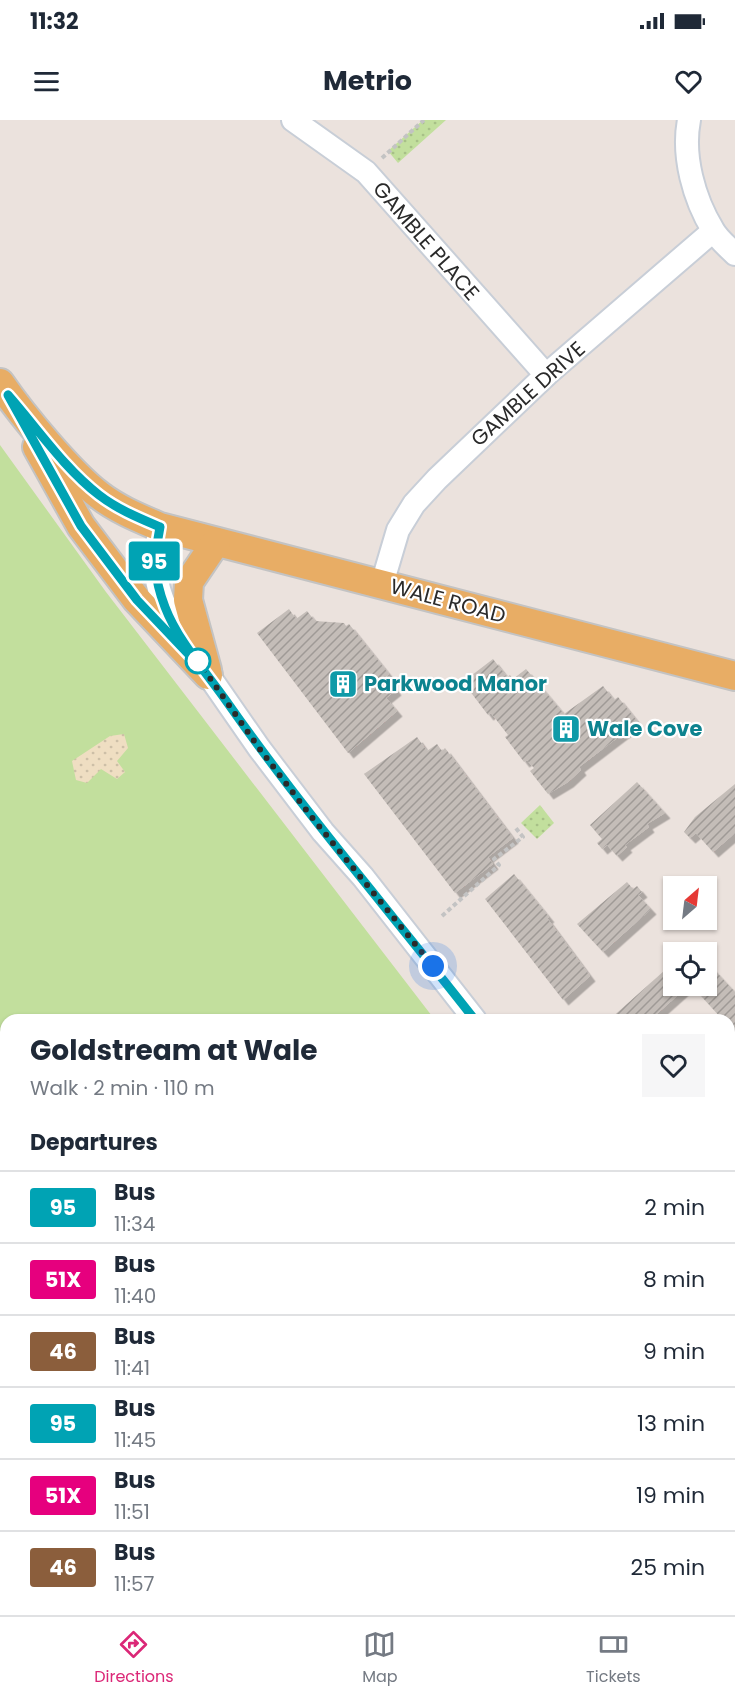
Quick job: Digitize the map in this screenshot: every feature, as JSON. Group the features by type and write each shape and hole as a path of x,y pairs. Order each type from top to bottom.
{"main road":[{"name":"WALE ROAD","path":"4,389 74,472 98,494 127,512 160,527 735,676"},
{"path":"4,389 81,526 137,600 208,675"},
{"path":"208,675 188,600 189,582 216,542"}],"street":[{"name":"GAMBLE PLACE","path":"293,120 366,172 546,375"},
{"path":"689,120 689,160 695,192 713,231 735,254"},
{"name":"GAMBLE DRIVE","path":"381,584 398,530 414,504 546,375 713,231"},
{"path":"160,527 154,560 157,584 166,609 208,675 302,804 470,1014"}],"path":[{"path":"366,172 424,120"},
{"path":"442,916 500,865 494,859 523,837 515,827"}],"green space":[{"path":"423,120 446,120 398,163 388,151"},
{"path":"0,445 106,592 430,1014 0,1014"},
{"path":"540,805 554,823 537,839 521,823"}],"sand":[{"path":"124,734 128,748 117,761 125,772 117,779 101,769 87,783 76,780 72,761 110,736"}],"building":[{"name":"Parkwood Manor","path":"289,609 296,619 307,611 315,621 344,623 346,626 349,624 389,674 386,677 396,690 386,698 397,711 348,753 257,633"},
{"name":"Wale Cove","path":"493,659 507,677 510,675 513,679 526,669 564,714 603,686 614,700 618,697 638,722 579,767 581,770 568,782 548,794 530,771 534,768 527,760 524,762 505,737 508,735 491,713 488,715 463,682"},
{"path":"417,737 427,751 437,744 442,751 445,748 513,838 488,857 493,864 455,893 364,774"},
{"path":"637,782 665,813 647,824 649,827 625,845 627,847 617,856 607,845 602,849 597,843 602,839 590,825"},
{"path":"735,784 735,833 713,852 696,833 690,838 684,832 695,817"},
{"path":"514,874 549,917 547,918 590,976 563,1000 485,899"},
{"path":"627,882 633,889 637,886 642,892 638,895 651,909 603,952 577,924"},
{"path":"663,972 663,996 677,996 657,1014 616,1014"},
{"path":"717,973 735,992 735,1014 718,1014 701,996 717,996"}],"bus line":[{"name":"95","path":"194,660 137,600 81,526 8,395 74,472 98,494 127,512 160,527 154,560 157,584 166,609 180,635 259,748 323,832 363,877 470,1014"}],"place":[{"name":"Parkwood Manor","path":"343,684"},
{"name":"Wale Cove","path":"566,729"}],"route":[{"path":"198,661 259,748 323,832 363,877 433,966"}]}
